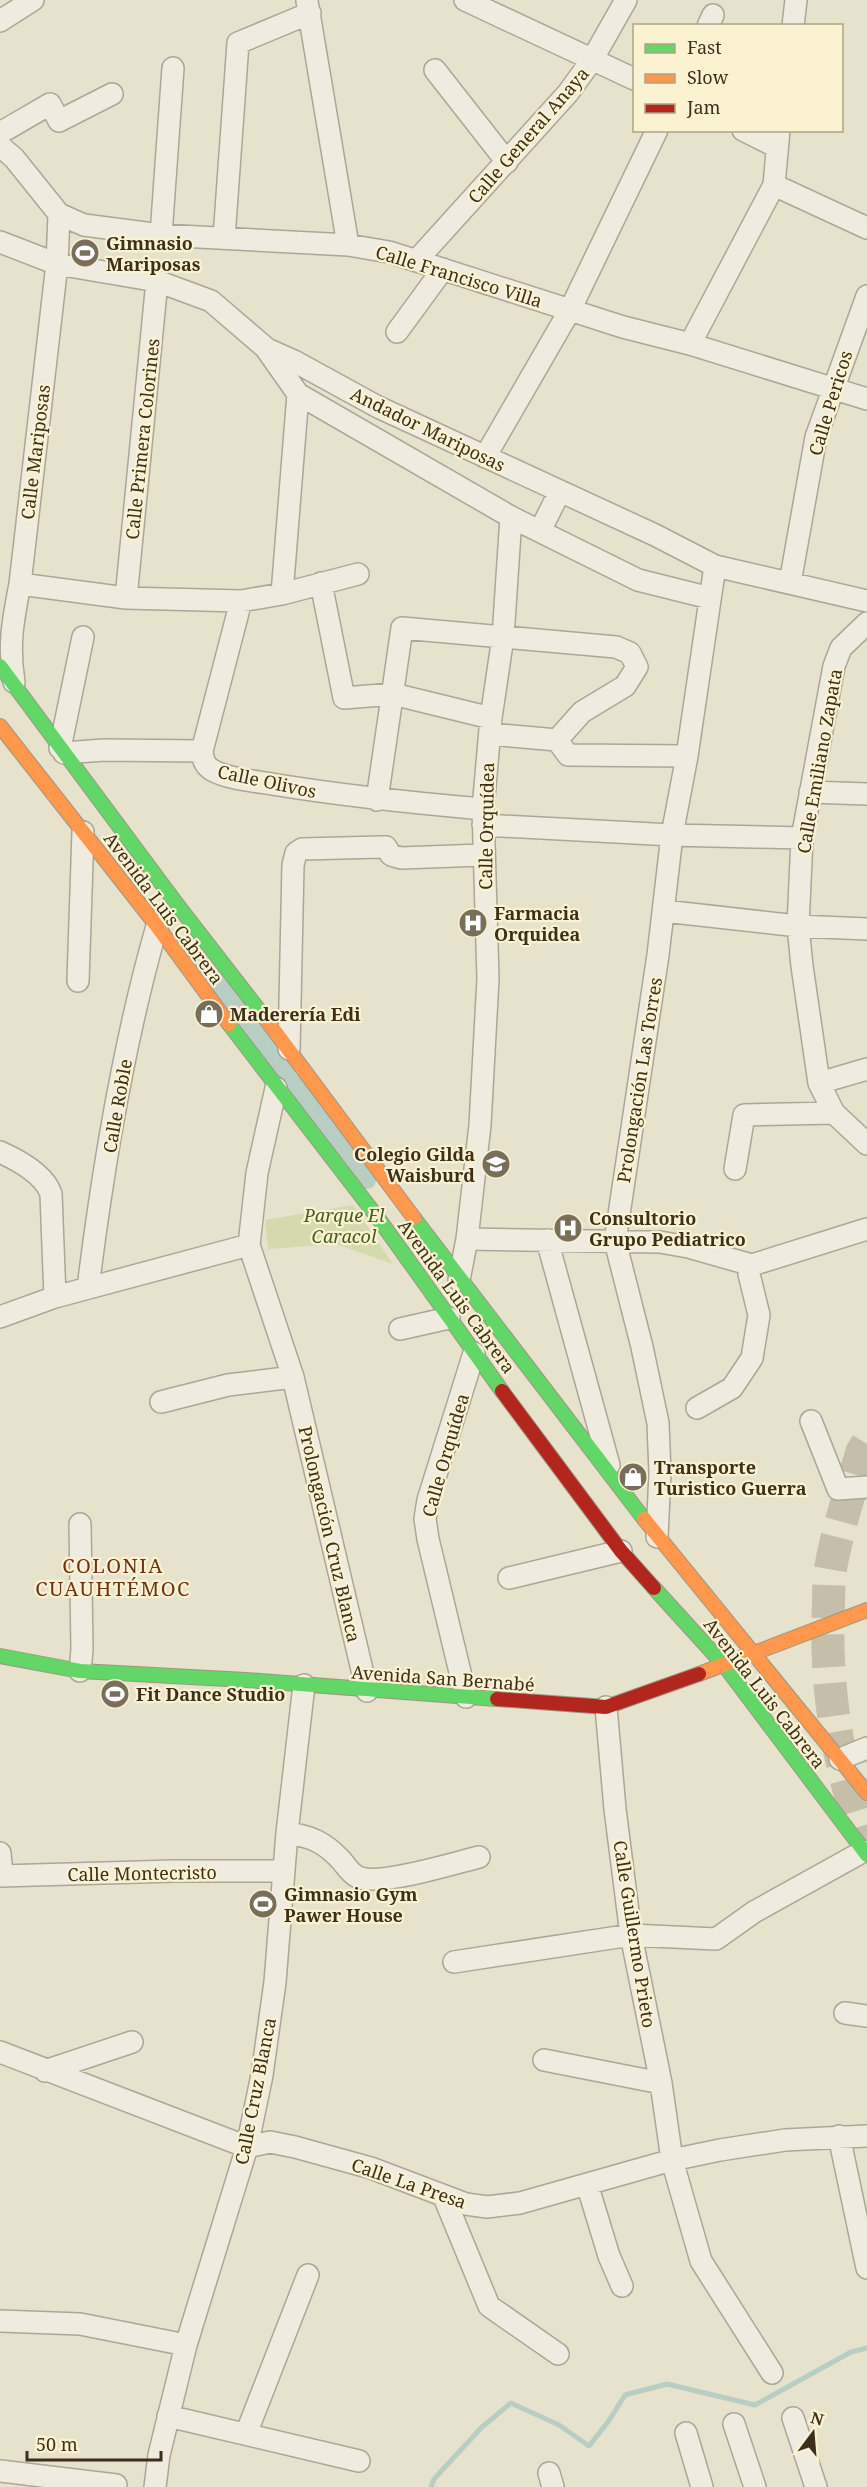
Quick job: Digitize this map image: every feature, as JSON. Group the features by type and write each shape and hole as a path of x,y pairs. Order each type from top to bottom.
{"street":[{"path":"0,21 33,0"},
{"path":"465,0 633,79"},
{"name":"Calle General Anaya","path":"416,261 568,93 592,60 626,0"},
{"path":"794,24 796,0"},
{"path":"224,238 238,43 308,7 348,245"},
{"path":"161,235 173,68"},
{"path":"435,70 507,162"},
{"path":"0,133 50,104 58,121 112,94"},
{"path":"485,457 570,310 656,132"},
{"path":"690,344 774,185 778,139 751,132"},
{"name":"Calle Francisco Villa","path":"0,146 14,158 59,214 84,225 161,235 348,245 389,252 623,327 690,344 867,399"},
{"path":"774,185 867,228"},
{"name":"Calle Mariposas","path":"15,688 9,647 20,584 57,264 59,214"},
{"name":"Andador Mariposas","path":"0,242 57,264 157,280 211,301 267,350 294,361 378,407 655,535 715,566 867,601"},
{"path":"397,332 443,269"},
{"name":"Calle Primera Colorines","path":"126,598 157,280"},
{"name":"Calle Pericos","path":"790,583 816,436 867,296"},
{"path":"267,350 298,394 282,594"},
{"name":"Andador Mariposas","path":"298,394 511,517 638,580 710,598"},
{"path":"540,531 560,491"},
{"name":"Calle Orquídea","path":"459,1280 467,1239 480,1125 486,1030 487,960 482,855 483,817 491,726 503,637 511,517"},
{"name":"Prolongación Las Torres","path":"657,1537 660,1473 658,1423 642,1347 615,1241 672,835 687,756 715,566"},
{"path":"20,584 126,598 241,601 282,594 358,574"},
{"path":"321,583 344,698 393,694 491,726 557,740 568,755 687,756"},
{"path":"202,751 241,601"},
{"name":"Calle Emiliano Zapata","path":"867,623 841,648 834,666 802,838 798,926 819,1083 834,1113 867,1144"},
{"path":"377,800 402,628 616,646 630,653 637,667 625,686 582,712 557,740"},
{"path":"62,751 83,637"},
{"name":"Avenida Luis Cabrera","path":"0,666 176,903 200,931 289,1049 459,1280 611,1474 657,1537 754,1652 867,1793"},
{"name":"Avenida Luis Cabrera","path":"0,726 83,832 159,913 172,946 276,1088 378,1218 474,1353 621,1551 724,1665 866,1853"},
{"name":"Calle Olivos","path":"62,751 202,751 202,759 209,768 223,774 483,817 672,835 802,838"},
{"path":"810,792 867,794"},
{"path":"78,981 83,832"},
{"path":"289,1049 293,865 296,853 302,849 386,847 391,855 401,858 482,855"},
{"path":"159,913 165,902 176,903"},
{"path":"663,911 798,926 867,929"},
{"name":"Calle Roble","path":"88,1288 120,1082 133,1015 159,913"},
{"path":"172,946 182,949 192,946 200,931"},
{"path":"819,1083 867,1069"},
{"name":"Prolongación Cruz Blanca","path":"276,1088 257,1173 249,1245 293,1377 367,1691"},
{"path":"735,1169 744,1115 834,1113"},
{"path":"0,1152 21,1163 49,1188 55,1297"},
{"path":"467,1239 660,1242 688,1247 752,1265 867,1229"},
{"path":"547,1240 611,1474"},
{"path":"0,1317 55,1297 249,1245"},
{"path":"697,1408 732,1388 752,1358 759,1315 749,1274 752,1265"},
{"path":"400,1329 449,1318"},
{"name":"Calle Orquídea","path":"466,1697 425,1529 425,1519 428,1500 474,1353"},
{"path":"161,1402 228,1384 293,1377"},
{"path":"811,1421 838,1489 867,1487"},
{"path":"80,1524 82,1649 80,1671"},
{"path":"509,1578 621,1551"},
{"name":"Avenida San Bernabé","path":"0,1656 80,1671 606,1707 663,1689 802,1632 867,1610"},
{"name":"Calle Cruz Blanca","path":"155,2487 168,2416 186,2345 247,2147 269,2034 287,1833 304,1685"},
{"name":"Calle Guillermo Prieto","path":"606,1707 615,1809 631,1935 661,2083 672,2160 701,2261 772,2373"},
{"path":"840,1759 867,1748"},
{"path":"287,1833 307,1836 324,1844 351,1872 365,1880 392,1877 479,1857"},
{"path":"0,1853 1,1876"},
{"path":"454,1962 631,1935 716,1939 754,1912 866,1853"},
{"name":"Calle Montecristo","path":"1,1876 173,1871 284,1871"},
{"path":"845,2013 867,2016"},
{"path":"45,2071 132,2042"},
{"name":"Calle La Presa","path":"1,2057 45,2071 247,2147 270,2142 295,2147 371,2168 466,2204 487,2207 520,2203 672,2160 785,2140 867,2136"},
{"path":"544,2060 661,2083"},
{"path":"839,2136 867,2268"},
{"path":"587,2184 609,2256 622,2286"},
{"path":"444,2197 489,2306 558,2354"},
{"path":"246,2433 308,2275"},
{"path":"0,2320 80,2324 186,2345"},
{"path":"168,2416 359,2461"},
{"path":"794,2418 816,2487"},
{"path":"734,2424 755,2487"},
{"path":"686,2433 702,2487"},
{"path":"0,2471 116,2486"}],"green space":[{"name":"Parque El Caracol","path":"353,1205 393,1264 336,1244 268,1249 265,1220"}],"waterway":[{"path":"196,951 367,1180"},
{"path":"431,2487 434,2479 482,2427 511,2403 559,2425 589,2446 625,2395 667,2384 755,2405 851,2352 867,2348"}],"tunnel":[{"path":"867,1444 862,1452 844,1512 830,1571 828,1647 836,1733 849,1789 867,1845"}],"traffic: fast":[{"path":"0,666 176,903 265,1018"},
{"path":"229,1024 378,1218 502,1391"},
{"path":"414,1218 644,1519"},
{"path":"654,1588 724,1665 867,1855"},
{"path":"0,1656 80,1671 246,1680 497,1699"}],"traffic: slow":[{"path":"0,726 157,926 229,1024"},
{"path":"265,1018 414,1218"},
{"path":"644,1519 867,1793"},
{"path":"699,1674 867,1610"}],"traffic: jam":[{"path":"502,1391 621,1551 654,1588"},
{"path":"497,1699 606,1707 699,1674"}],"place":[{"name":"Gimnasio Mariposas","path":"85,253"},
{"name":"Farmacia Orquidea","path":"473,923"},
{"name":"Maderería Edi","path":"209,1014"},
{"name":"Colegio Gilda Waisburd","path":"496,1164"},
{"name":"Consultorio Grupo Pediatrico","path":"568,1228"},
{"name":"Transporte Turistico Guerra","path":"633,1477"},
{"name":"Fit Dance Studio","path":"115,1694"},
{"name":"Gimnasio Gym Pawer House","path":"263,1904"}],"district":[{"name":"COLONIA CUAUHTÉMOC","path":"113,1576"}]}
